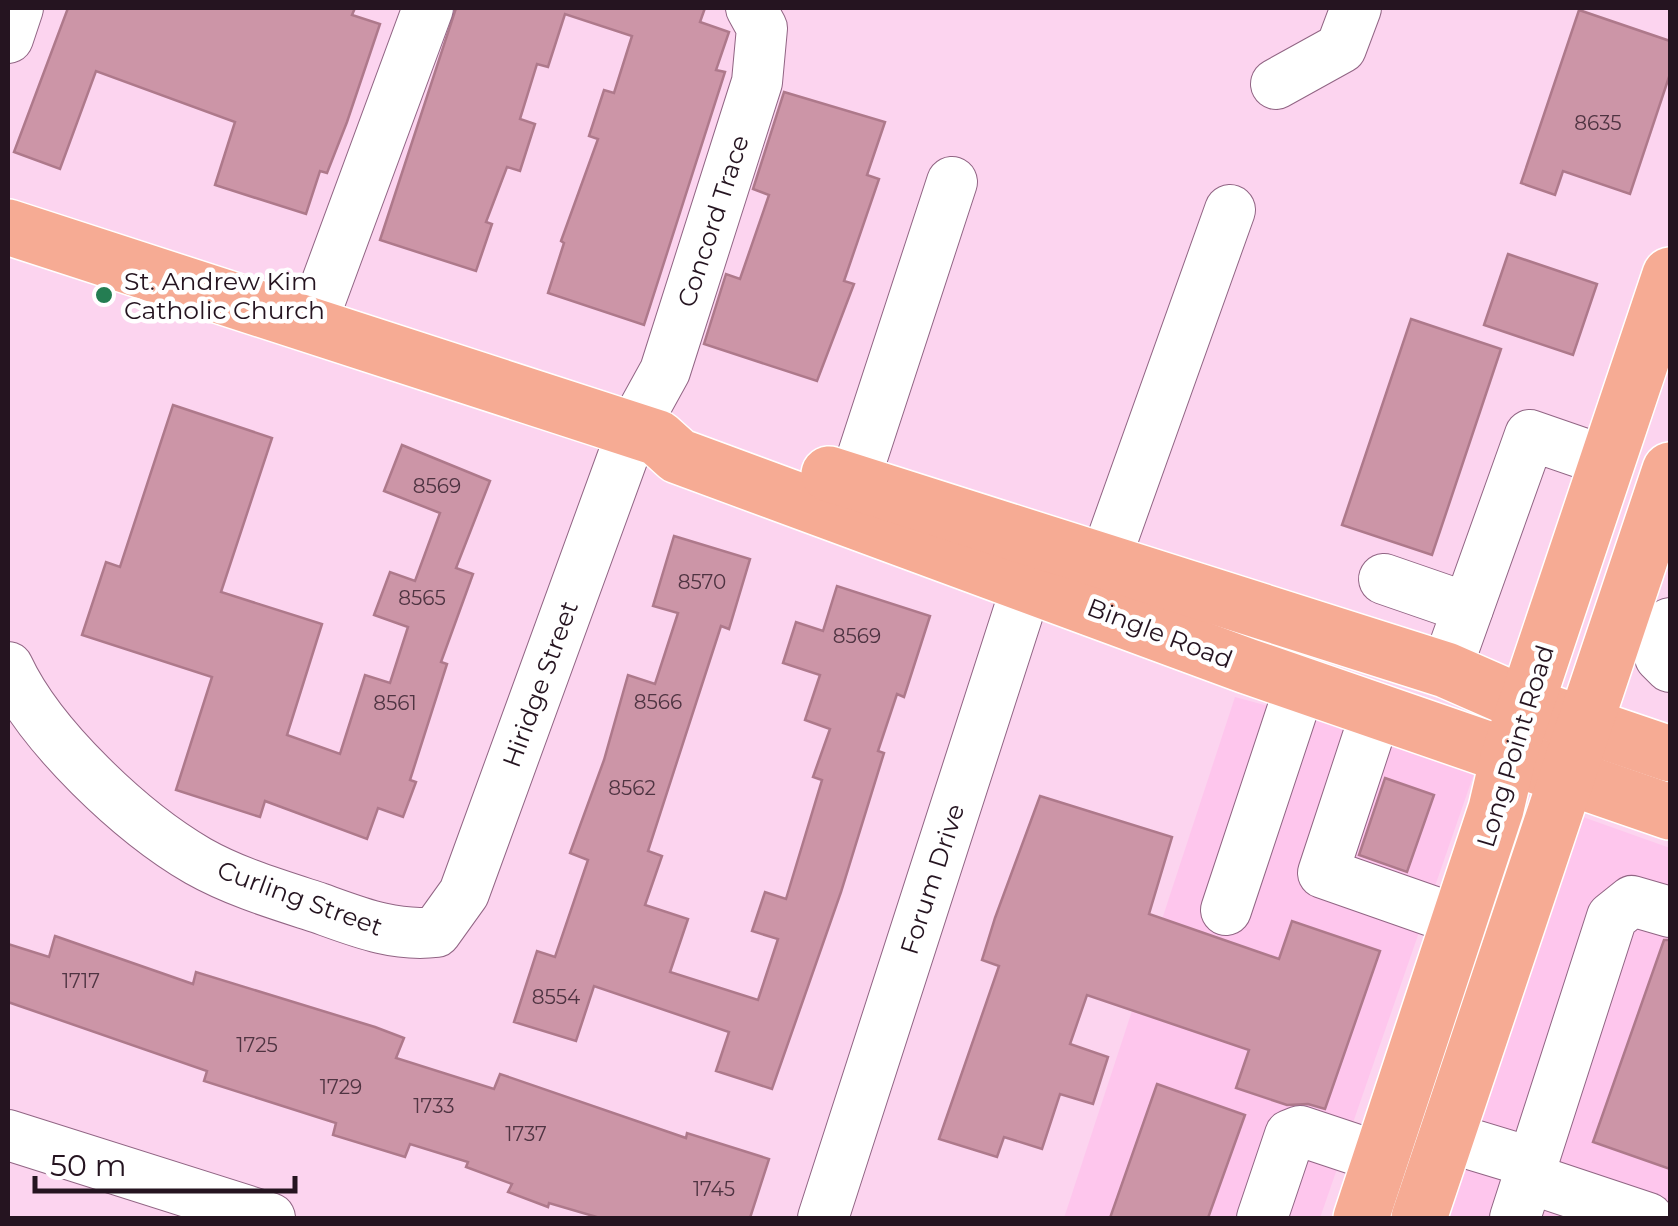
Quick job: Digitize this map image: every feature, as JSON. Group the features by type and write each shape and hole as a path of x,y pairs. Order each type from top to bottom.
{"main road":[{"name":"Bingle Road","path":"8,226 646,433 678,456 1034,561 1105,560 1446,670 1526,705 1670,754"},
{"name":"Long Point Road","path":"1361,1218 1496,809 1508,758 1608,462 1661,336 1670,275"},
{"name":"Bingle Road","path":"646,433 685,431 854,482 1301,684 1670,812"},
{"path":"1419,1218 1584,724 1656,565 1668,487"}],"street":[{"path":"8,38 18,8"},
{"path":"312,325 428,8"},
{"name":"Concord Trace","path":"646,433 757,82 762,28 751,8"},
{"path":"1276,84 1341,48 1356,8"},
{"path":"854,482 952,182"},
{"path":"1105,560 1230,210"},
{"name":"Hiridge Street","path":"436,932 464,893 646,433"},
{"path":"1446,670 1530,435 1608,462"},
{"name":"Forum Drive","path":"822,1218 1034,561"},
{"path":"1384,578 1468,608"},
{"path":"1670,623 1660,649 1660,657 1670,667"},
{"name":"Curling Street","path":"8,668 22,698 115,798 198,861 375,928 413,935 436,932"},
{"path":"1226,910 1301,684"},
{"path":"1377,708 1324,873 1460,921"},
{"path":"1525,1187 1612,917 1632,900 1670,912"},
{"path":"1262,1218 1290,1135 1300,1131 1381,1158"},
{"path":"8,1135 270,1218"},
{"path":"1446,1137 1525,1187 1648,1218"}],"shaded area":[{"path":"1235,697 1478,762 1320,1218 1064,1218"},
{"path":"1583,817 1670,848 1670,1218 1446,1218"}],"building":[{"path":"68,8 355,8 352,15 380,24 347,122 327,173 320,171 306,214 215,185 235,122 96,71 60,169 14,152"},
{"path":"456,8 705,8 700,22 729,32 716,70 725,72 644,325 548,293 564,243 561,241 598,139 589,136 604,90 614,93 632,36 565,14 548,67 537,64 520,119 535,124 520,171 507,167 486,222 492,224 476,271 380,240"},
{"path":"1579,10 1670,41 1670,74 1630,194 1563,171 1555,195 1521,183"},
{"path":"784,92 885,122 867,175 879,179 844,281 854,284 817,381 704,344 726,274 740,279 769,195 753,189"},
{"path":"1508,254 1597,284 1573,355 1484,325"},
{"path":"1411,319 1501,349 1432,555 1342,525"},
{"path":"173,405 272,438 221,592 322,624 287,735 340,754 365,675 390,683 408,627 374,615 390,572 415,581 440,513 384,491 402,445 490,481 456,568 473,574 441,662 447,664 410,780 416,782 403,817 378,808 367,839 265,801 260,817 176,790 212,677 82,635 106,562 120,567"},
{"path":"674,536 750,559 729,629 721,626 648,851 662,856 645,905 688,919 670,972 758,1000 778,939 752,931 765,892 786,899 822,780 813,777 830,729 805,720 820,675 783,663 796,622 823,631 837,586 930,616 904,697 897,694 878,751 884,753 841,892 772,1089 716,1071 729,1032 594,986 576,1041 514,1022 537,951 555,957 588,860 570,853 604,760 628,675 655,684 678,613 653,606"},
{"path":"1385,778 1434,795 1407,872 1359,855"},
{"path":"1040,796 1172,837 1149,914 1279,959 1292,921 1380,951 1325,1109 1308,1104 1287,1105 1236,1088 1249,1050 1087,995 1070,1044 1108,1057 1093,1104 1060,1094 1042,1149 1004,1137 997,1157 939,1139 999,966 982,960"},
{"path":"55,936 193,984 196,972 375,1027 404,1038 396,1058 494,1089 500,1074 686,1138 687,1133 769,1159 750,1218 600,1218 549,1203 548,1207 508,1192 512,1184 466,1167 468,1162 410,1144 405,1157 333,1135 336,1123 204,1081 207,1071 8,1002 8,944 49,957"},
{"path":"1664,940 1670,940 1670,1169 1593,1142"},
{"path":"1157,1084 1245,1115 1208,1218 1110,1218"}],"place":[{"name":"St. Andrew Kim Catholic Church","path":"104,295"}]}
